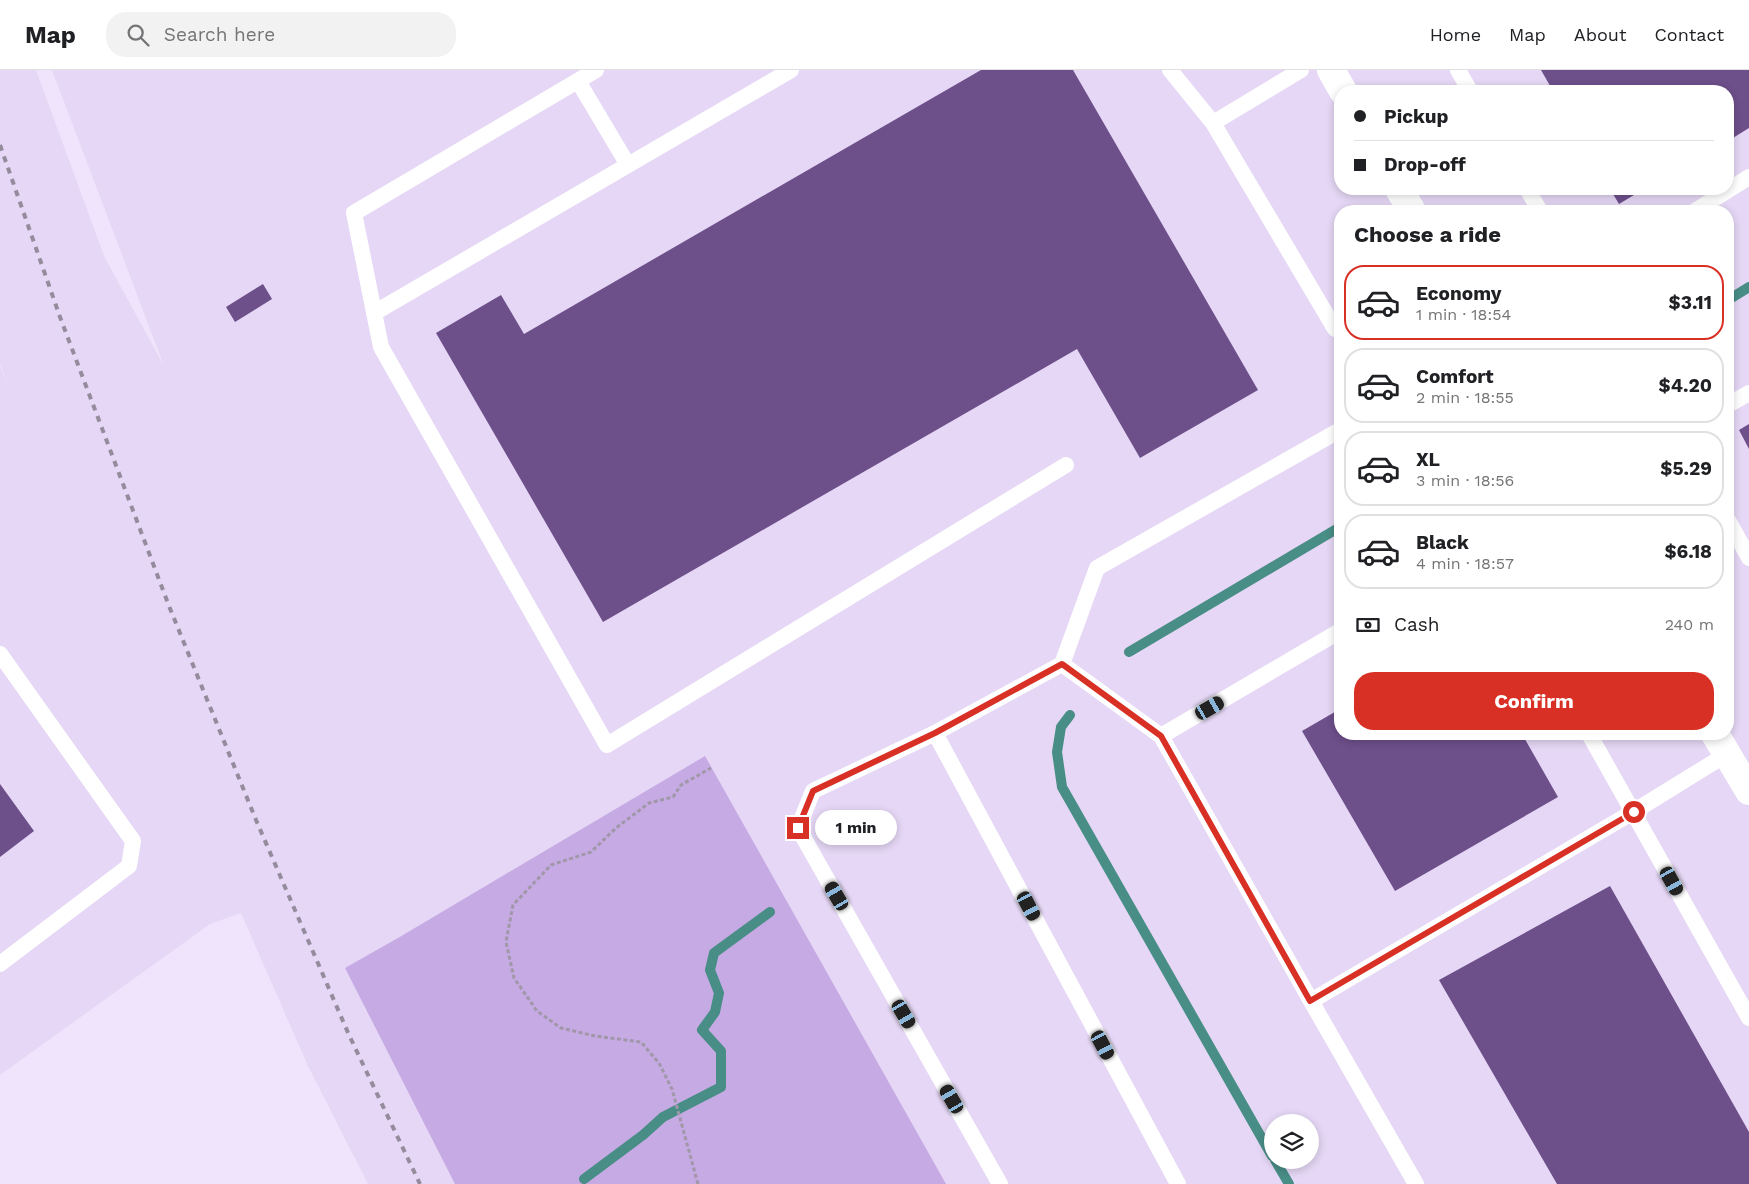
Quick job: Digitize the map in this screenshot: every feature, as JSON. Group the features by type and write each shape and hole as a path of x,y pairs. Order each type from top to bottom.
{"street":[{"path":"1331,70 1340,85"},
{"path":"1721,744 1749,792"}],"lane":[{"path":"596,70 354,213 381,347 607,745 1066,466"},
{"path":"374,313 791,70"},
{"path":"1170,70 1213,123 1334,327"},
{"path":"1213,123 1301,70"},
{"path":"1458,70 1467,85"},
{"path":"578,81 628,165"},
{"path":"1734,186 1749,177"},
{"path":"1705,205 1720,195"},
{"path":"1734,401 1749,392"},
{"path":"1000,1184 798,828 813,791 935,733 1062,664 1097,568 1334,433"},
{"path":"1734,531 1749,558"},
{"path":"1161,736 1334,635"},
{"path":"0,654 133,841 129,866 0,964"},
{"path":"1062,664 1161,736 1310,1001 1416,1184"},
{"path":"935,733 1178,1184"},
{"path":"1592,740 1749,1018"},
{"path":"1310,1001 1634,812 1721,744"}],"path":[{"path":"698,1184 672,1089 659,1063 641,1042 603,1037 561,1028 537,1011 514,978 506,942 513,905 551,865 591,852 616,828 649,803 673,797 681,785 711,768"}],"shaded area":[{"path":"0,70 36,70 104,256 164,366 52,70 1749,70 1749,1184 368,1184 308,1066 241,913 210,924 0,1075 0,366 11,392 0,364"},
{"path":"705,756 946,1184 455,1184 345,968"}],"building":[{"path":"981,70 1073,70 1258,390 1140,458 1077,349 603,622 436,333 501,295 524,334"},
{"path":"1541,70 1749,70 1749,128 1734,137 1734,85 1550,85"},
{"path":"1614,195 1634,195 1619,204"},
{"path":"263,284 272,299 235,322 226,307"},
{"path":"1749,424 1749,449 1739,430"},
{"path":"1334,712 1334,740 1525,740 1558,797 1395,891 1302,731"},
{"path":"0,784 34,831 0,857"},
{"path":"1610,886 1749,1132 1749,1184 1557,1184 1439,980"}],"waterway":[{"path":"1734,296 1749,287"},
{"path":"1129,652 1334,531"},
{"path":"1070,715 1061,727 1057,752 1062,787 1264,1142"},
{"path":"584,1179 643,1135 663,1117 721,1087 721,1051 702,1030 715,1012 719,993 710,970 714,953 770,912"},
{"path":"1280,1169 1289,1184"}],"railway":[{"path":"0,145 60,317 169,606 256,820 349,1035 420,1184"}],"route":[{"path":"798,828 813,791 935,733 1062,664 1161,736 1310,1001 1634,812"}]}
